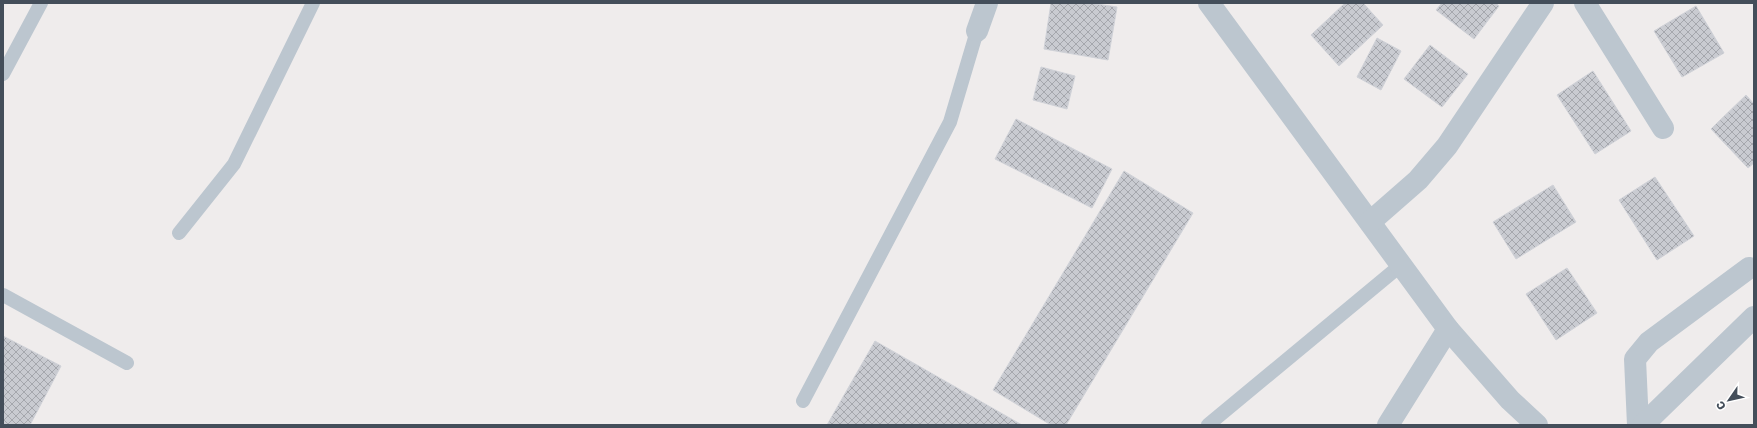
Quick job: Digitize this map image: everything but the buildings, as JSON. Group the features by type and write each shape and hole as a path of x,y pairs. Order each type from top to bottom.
{"street":[{"path":"977,31 987,3"},
{"path":"1209,3 1448,329 1510,400 1537,425"},
{"path":"1370,222 1418,180 1446,146 1543,3"},
{"path":"1585,3 1663,128"},
{"path":"1638,425 1636,359 1649,342 1750,268"},
{"path":"1643,425 1754,317"},
{"path":"1388,425 1448,329"}],"lane":[{"path":"3,74 41,3"},
{"path":"179,233 234,164 313,3"},
{"path":"803,401 950,122 977,31"},
{"path":"1208,425 1401,265"},
{"path":"3,295 127,363"}]}
